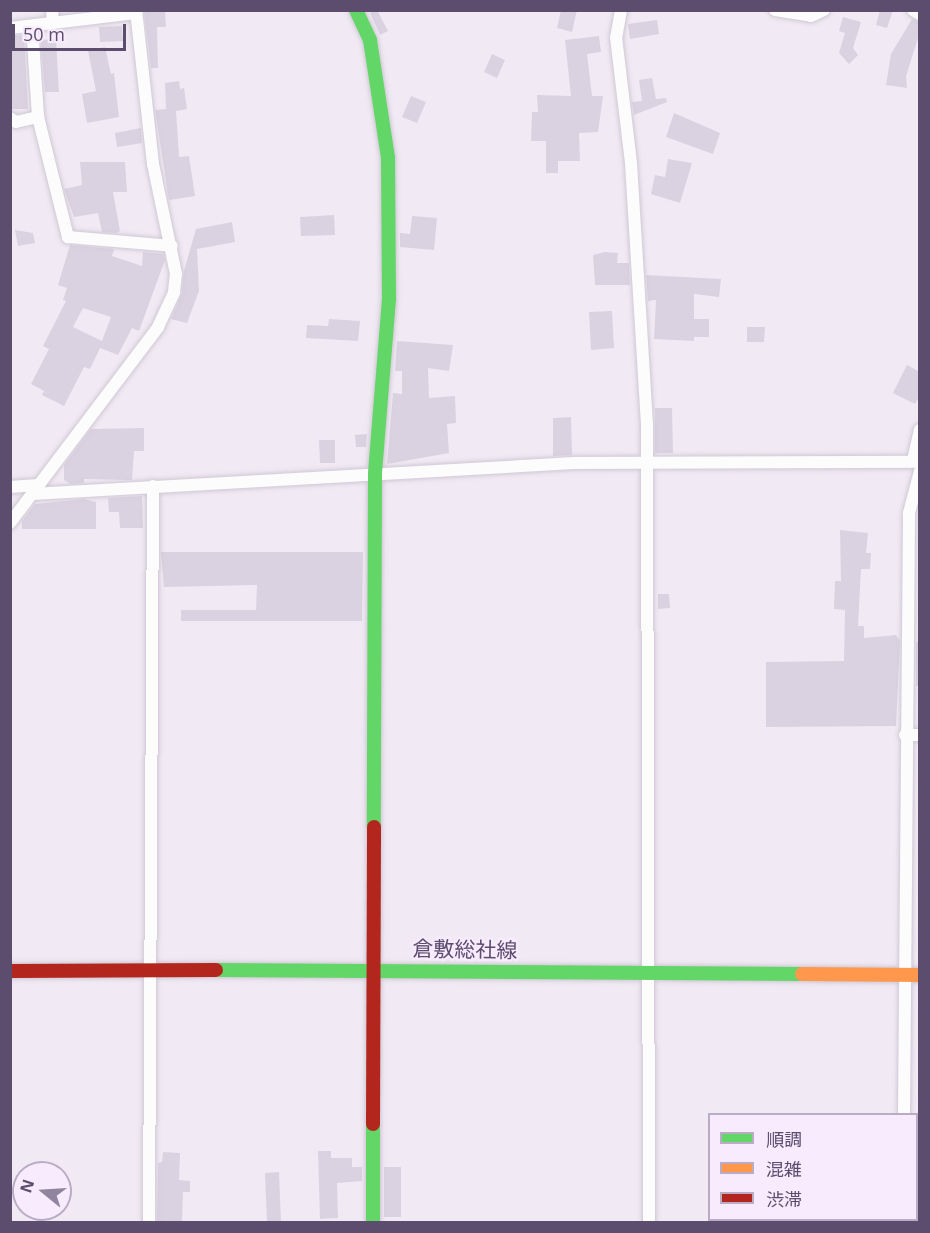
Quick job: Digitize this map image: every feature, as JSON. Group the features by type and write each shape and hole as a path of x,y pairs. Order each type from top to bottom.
{"street":[{"path":"356,10 370,40 388,158 389,299 375,474 373,1222"},
{"path":"621,10 616,38 631,164 647,463 649,1222"},
{"path":"775,10 811,16 824,10"},
{"path":"913,10 920,14"},
{"path":"10,28 32,26 52,17 136,12 153,164 172,246 176,274 168,309 10,523"},
{"path":"32,26 38,117 68,237 172,246"},
{"path":"10,118 16,122 38,117"},
{"path":"903,1113 909,513 920,430"},
{"path":"10,487 35,489 153,486 647,463 917,464"},
{"path":"148,1222 153,486"},
{"path":"905,735 920,735"},
{"name":"倉敷総社線","path":"10,971 374,969 920,975"}],"building":[{"path":"144,10 165,10 166,27 157,27 158,68 151,68"},
{"path":"377,10 388,31 380,35 370,13"},
{"path":"561,10 577,10 572,32 557,28"},
{"path":"880,10 893,10 887,28 876,25"},
{"path":"843,17 861,22 853,48 858,55 849,64 839,53 845,33 839,31"},
{"path":"912,19 920,22 920,32 906,76 907,88 886,85 891,54"},
{"path":"657,20 659,34 630,39 628,24"},
{"path":"122,26 123,41 100,42 99,27"},
{"path":"24,35 28,109 12,109 10,36"},
{"path":"599,36 601,52 587,54 592,96 603,96 598,132 579,133 580,161 558,161 558,173 546,173 546,141 531,141 532,112 538,112 537,95 571,96 565,40"},
{"path":"56,39 59,92 45,92 41,40"},
{"path":"105,47 111,74 114,73 119,117 87,123 82,94 96,91 88,51"},
{"path":"492,54 505,60 497,78 484,72"},
{"path":"652,78 656,99 666,98 667,102 634,115 632,102 642,101 639,80"},
{"path":"179,81 180,89 184,88 187,109 176,111 179,157 189,156 195,196 169,200 155,110 166,109 165,83"},
{"path":"411,96 426,102 417,123 402,117"},
{"path":"674,113 720,133 713,154 666,137"},
{"path":"141,128 142,143 117,147 115,133"},
{"path":"668,159 692,163 680,203 651,194 655,175 665,177"},
{"path":"80,162 125,162 127,192 113,192 120,231 102,232 98,213 74,217 64,189 82,185"},
{"path":"334,215 335,235 301,236 300,217"},
{"path":"412,216 437,218 434,250 400,247 400,233 410,234"},
{"path":"232,222 235,242 197,249 199,291 187,323 171,319 182,293 184,271 196,229"},
{"path":"15,230 33,233 35,243 18,246"},
{"path":"70,245 114,249 112,256 142,266 143,252 163,254 165,260 139,331 132,328 118,355 100,348 90,369 84,367 64,406 42,395 44,391 31,384 49,349 43,346 66,301 63,300 67,288 58,285","holes":["83,308 111,317 102,341 73,327"]},
{"path":"605,252 618,253 617,263 629,263 630,285 595,285 593,255"},
{"path":"646,275 721,279 719,297 694,294 694,319 709,319 709,337 694,337 694,341 654,339 656,300 648,301"},
{"path":"612,311 614,348 591,350 589,312"},
{"path":"329,319 360,321 358,341 306,338 307,325 328,326"},
{"path":"747,327 765,327 764,342 747,342"},
{"path":"397,341 453,345 449,371 428,368 429,398 455,396 456,423 447,424 449,453 387,464 393,393 402,394 402,371 395,371"},
{"path":"907,365 920,372 920,395 915,404 893,393"},
{"path":"655,408 672,408 673,453 655,453"},
{"path":"571,417 572,455 553,456 553,418"},
{"path":"144,428 144,451 134,451 132,480 84,479 84,483 71,484 64,480 64,465 91,429"},
{"path":"367,434 366,447 356,447 355,435"},
{"path":"319,440 335,440 335,463 320,463"},
{"path":"142,496 143,528 120,528 119,512 109,512 108,498"},
{"path":"84,499 96,502 96,529 22,529 22,521 35,504"},
{"path":"840,530 868,533 866,553 871,553 870,569 861,569 858,626 864,626 864,638 896,635 900,641 896,726 766,727 766,662 844,661 845,610 834,609 835,581 841,581"},
{"path":"161,552 363,552 362,621 181,621 181,610 256,610 257,585 164,587"},
{"path":"658,594 669,594 670,608 658,609"},
{"path":"916,642 920,642 920,686 916,686"},
{"path":"318,1151 331,1151 331,1158 352,1158 352,1167 362,1167 362,1181 337,1183 338,1218 320,1219"},
{"path":"163,1152 180,1153 179,1180 190,1181 190,1192 183,1192 182,1222 157,1222 158,1163 162,1162"},
{"path":"384,1167 401,1167 401,1217 384,1217"},
{"path":"279,1172 281,1222 267,1222 265,1173"}],"traffic: fast":[{"path":"356,10 370,40 388,158 389,299 375,474 374,827"},
{"path":"216,970 802,974"},
{"path":"373,1124 373,1222"}],"traffic: slow":[{"path":"802,974 920,975"}],"traffic: jam":[{"path":"373,1124 374,827"},
{"path":"10,971 216,970"}]}
